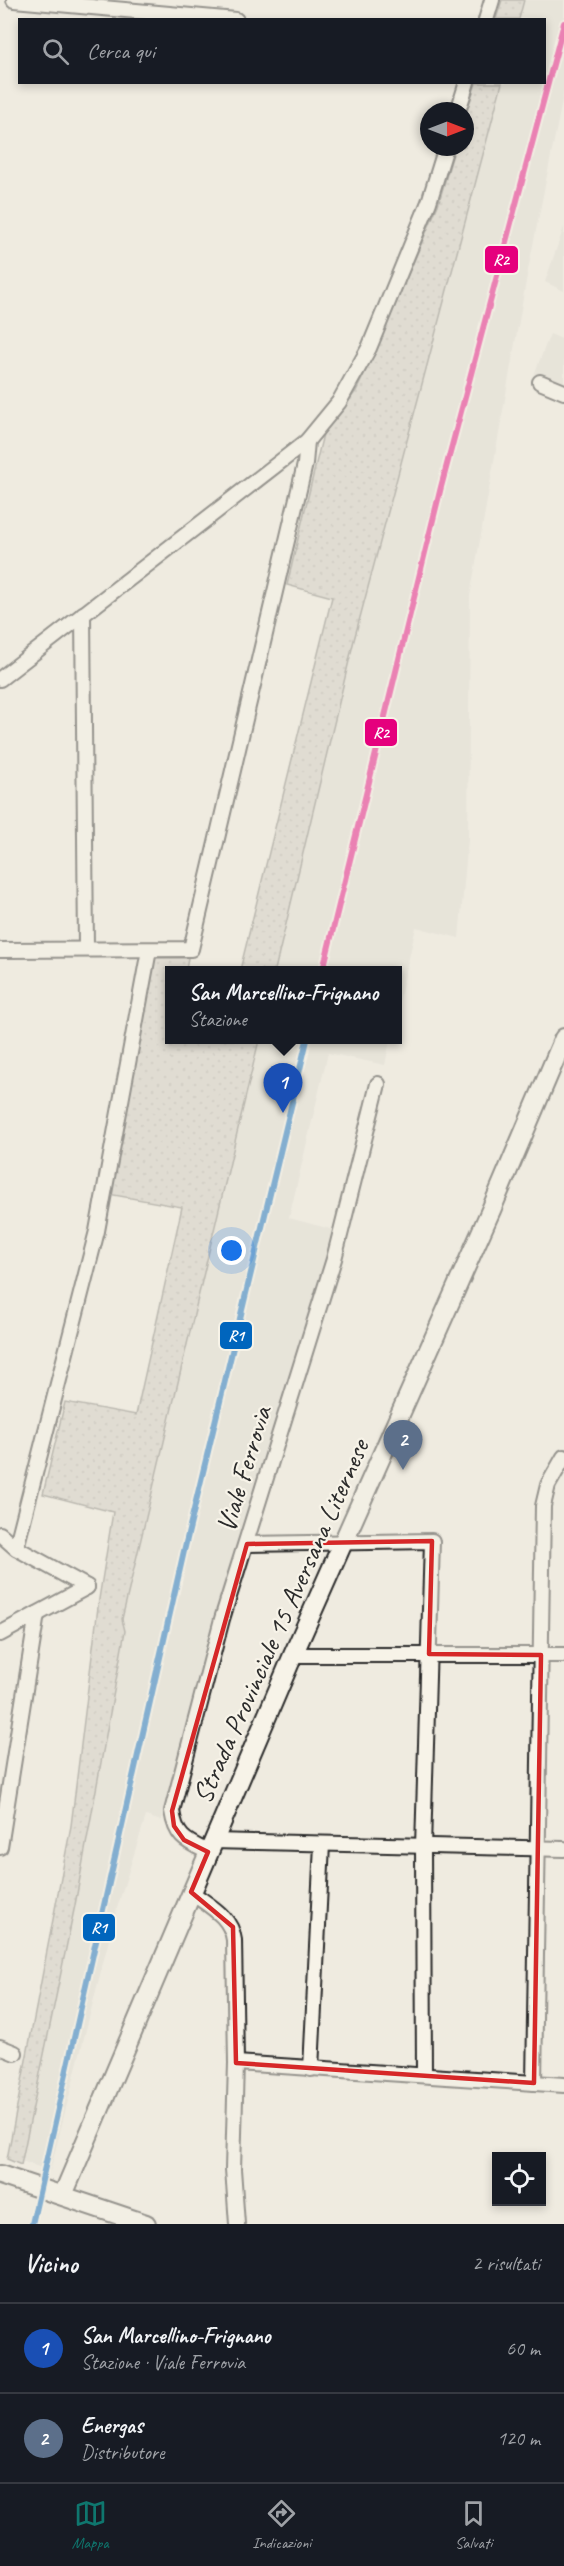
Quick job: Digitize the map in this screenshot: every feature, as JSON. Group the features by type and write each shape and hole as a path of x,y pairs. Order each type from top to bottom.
{"main road":[{"name":"Strada Provinciale 15 Aversana Liternese","path":"63,2194 293,1655 564,1038"},
{"path":"0,2175 63,2194 146,2224"}],"street":[{"path":"14,0 214,18"},
{"path":"487,18 492,0"},
{"path":"460,102 465,84"},
{"path":"0,680 307,441 339,402 369,348 429,202 443,156"},
{"path":"540,382 564,392"},
{"path":"0,950 191,949 195,940 305,464 307,441"},
{"path":"83,614 86,948"},
{"path":"16,1548 97,1231 148,950"},
{"name":"Viale Ferrovia","path":"211,1846 184,1840 174,1826 172,1811 222,1618 247,1544 334,1259 378,1084"},
{"path":"534,2083 543,1506 548,1485 564,1457"},
{"path":"0,1534 16,1548 87,1587 0,1634"},
{"path":"247,1544 432,1540 423,1847 424,2074"},
{"path":"0,1846 37,1614"},
{"path":"293,1655 564,1656"},
{"path":"311,2069 322,1844"},
{"path":"211,1846 322,1844 564,1849"},
{"path":"191,1892 227,1919 232,1927 236,2063 233,2169 237,2224"},
{"path":"0,2047 15,2054"},
{"path":"236,2063 564,2085"}],"highlighted area":[{"path":"432,1541 429,1654 541,1655 534,2083 236,2063 233,1927 191,1892 208,1852 184,1840 174,1826 172,1811 247,1544"}],"shaded area":[{"path":"502,0 524,0 519,18 496,18"},
{"path":"524,0 564,0 564,91 528,270 470,596 468,839 459,938 416,927 402,989 402,966 276,966 354,640 502,84 546,84 546,18 519,18"},
{"path":"476,84 502,84 354,640 276,966 241,966 332,597 287,585 323,434 356,391 438,205 452,156 474,156 474,102 470,102"},
{"path":"564,227 564,291 545,282"},
{"path":"550,334 564,340 564,388 534,375"},
{"path":"152,958 188,958 187,966 165,966 165,1044 258,1044 122,1619 125,1631 75,1905 21,2165 7,2159 71,1826 99,1599 113,1512 43,1494 65,1402 136,1415 182,1207 108,1194"},
{"path":"258,1044 389,1044 385,1065 328,1053 289,1218 334,1230 217,1620 161,1821 146,1816 117,1908 50,2171 22,2161 75,1905 125,1632 122,1619"}],"railway":[{"path":"324,966 441,487 564,23"},
{"path":"32,2224 184,1551 306,1044"}],"transit line":[{"name":"R2","path":"324,966 441,487 564,23"},
{"name":"R1","path":"32,2224 184,1551 306,1044"}],"place":[{"name":"San Marcellino-Frignano","path":"283,1113"},
{"name":"Energas","path":"403,1470"}]}
